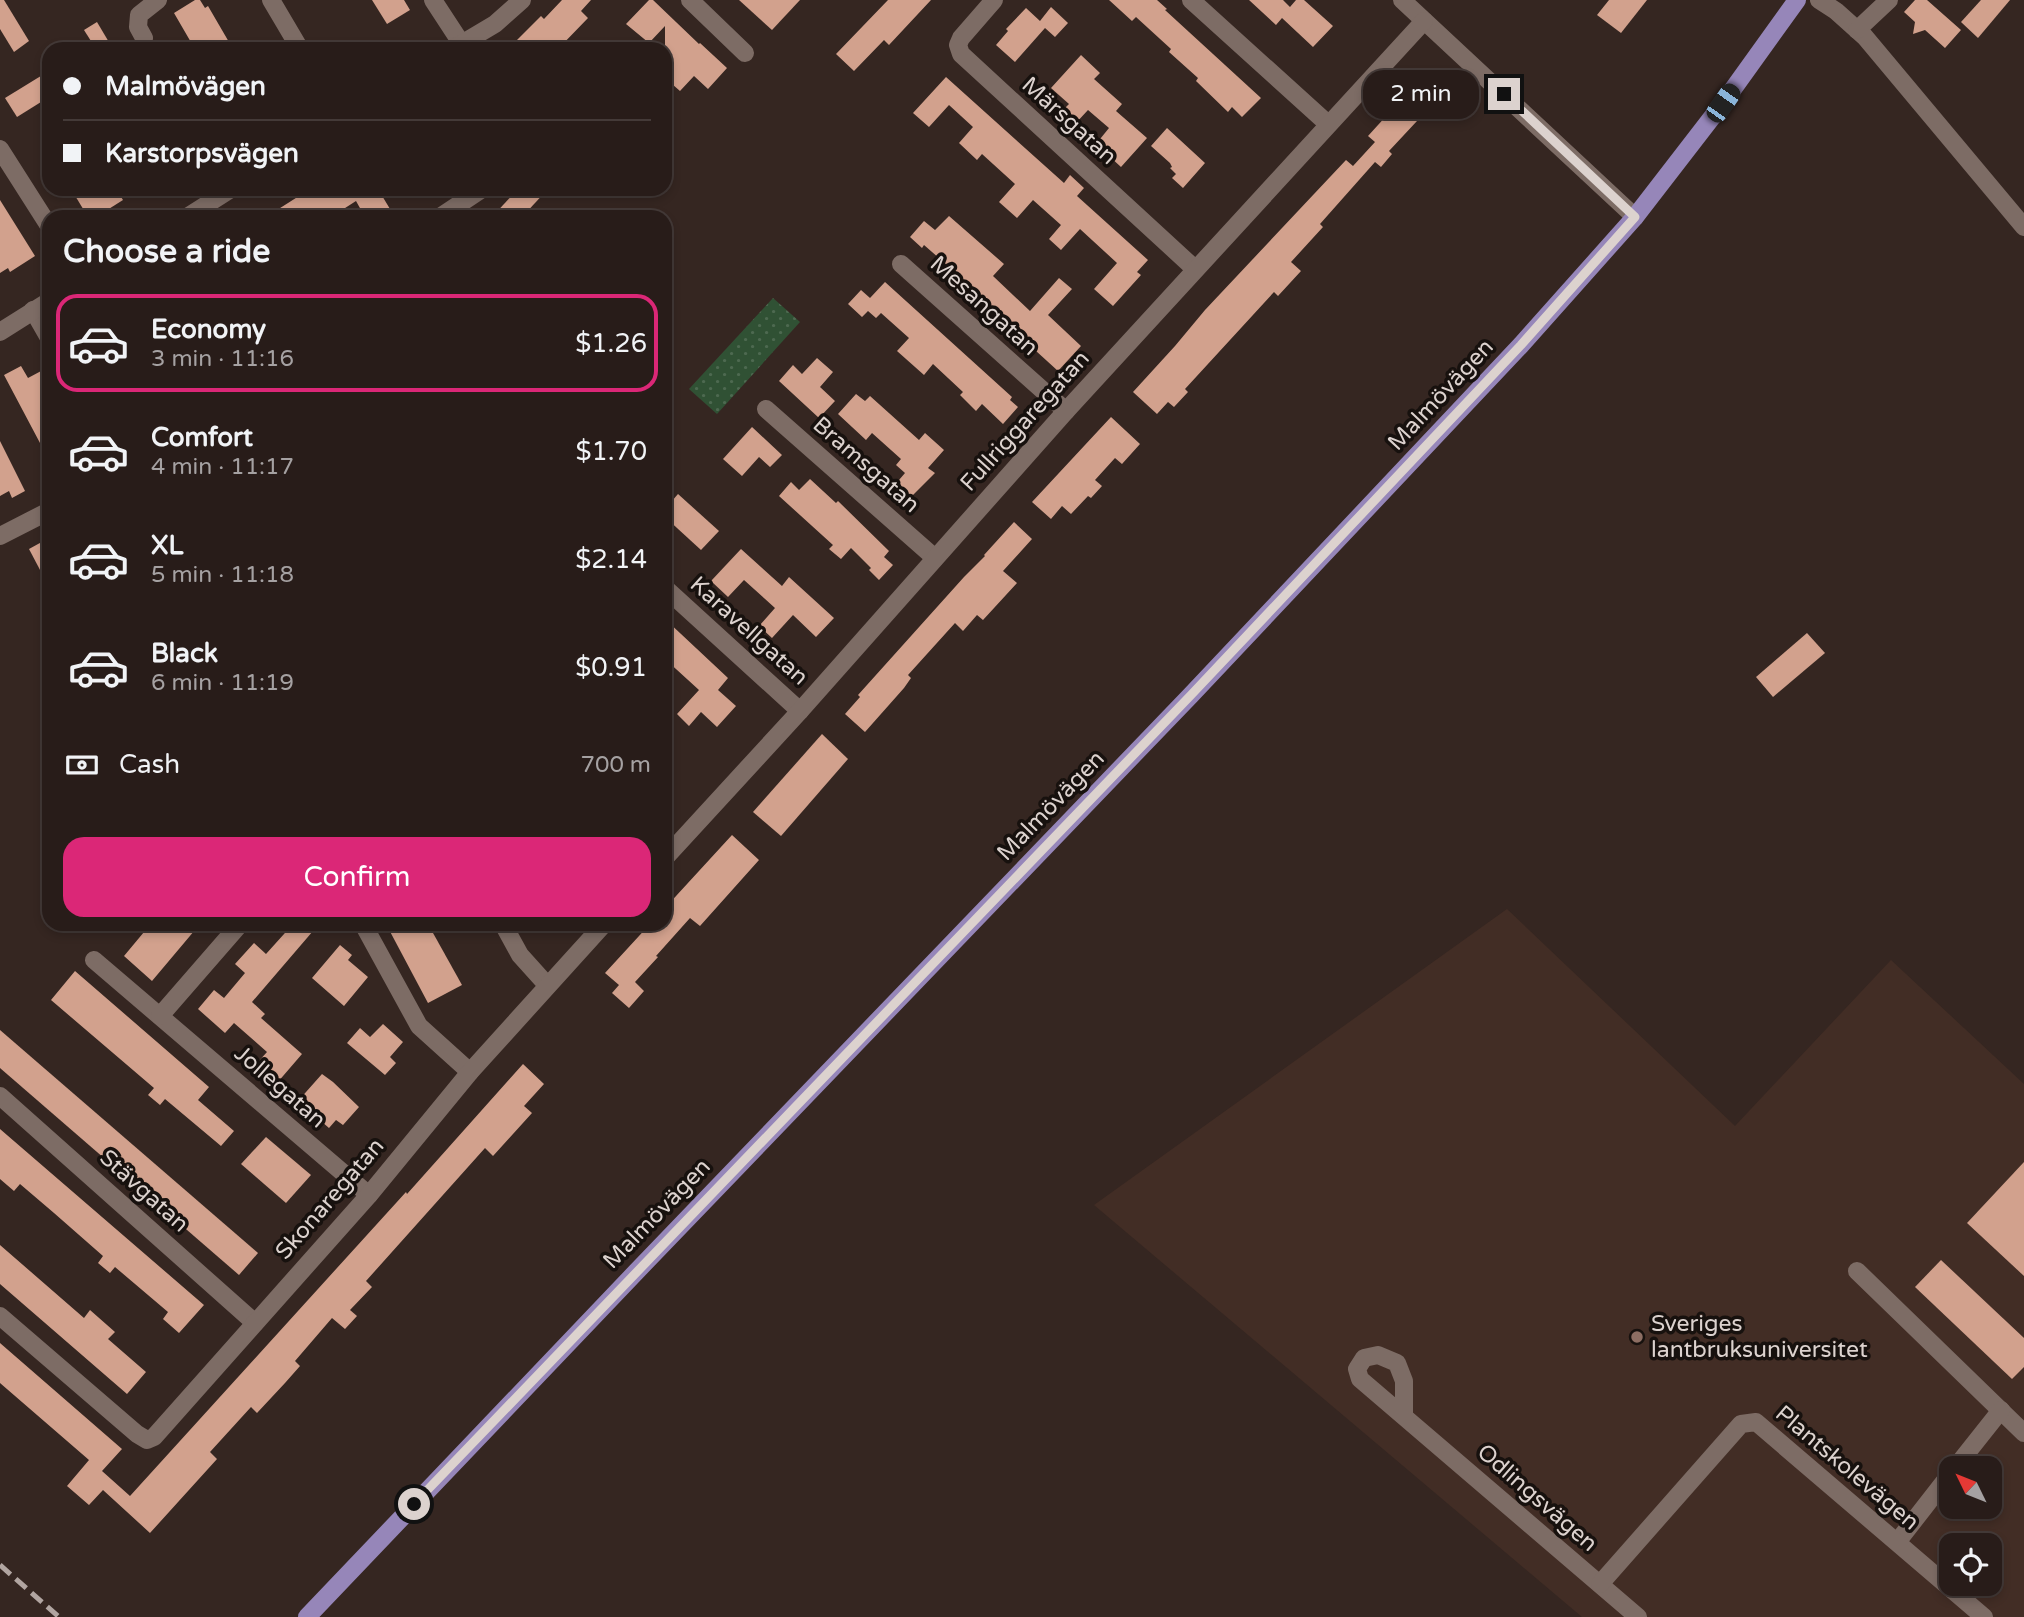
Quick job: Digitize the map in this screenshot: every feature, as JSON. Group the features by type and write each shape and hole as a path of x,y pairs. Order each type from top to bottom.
{"main road":[{"name":"Malmövägen","path":"307,1617 1191,695 1521,345 1635,217 1723,103 1797,0"}],"street":[{"path":"144,38 138,27 139,15 158,0"},
{"path":"271,0 296,42"},
{"path":"433,0 456,42"},
{"path":"467,42 495,24 522,0"},
{"path":"690,0 746,53"},
{"name":"Märsgatan","path":"995,0 961,38 958,45 961,54 1195,269"},
{"path":"1191,0 1328,124"},
{"path":"1402,0 1635,217"},
{"path":"1819,0 1857,30 2024,227"},
{"path":"1857,30 1889,0"},
{"name":"Fullriggaregatan","path":"672,850 1066,411 1424,21"},
{"path":"0,149 42,215"},
{"path":"198,210 220,196"},
{"path":"450,210 472,196"},
{"name":"Mesangatan","path":"901,264 1066,411"},
{"path":"0,332 42,304"},
{"path":"33,310 42,326"},
{"name":"Bramsgatan","path":"766,409 935,558"},
{"path":"0,536 42,515"},
{"name":"Karavellgatan","path":"672,594 800,710"},
{"path":"160,1016 234,931"},
{"path":"367,931 419,1027 470,1072"},
{"path":"507,931 520,955 547,985 597,931"},
{"name":"Jollegatan","path":"94,960 369,1195"},
{"name":"Skonaregatan","path":"0,1316 137,1434 147,1440 153,1437 369,1195 470,1072 547,985"},
{"name":"Stävgatan","path":"0,1096 256,1323"},
{"path":"1857,1271 2024,1433"},
{"path":"1965,1456 2001,1410"},
{"name":"Odlingsvägen","path":"1404,1416 1638,1617"},
{"name":"Plantskolevägen","path":"1600,1584 1741,1424 1756,1422 1984,1617"},
{"path":"1898,1541 1939,1488"}],"shaded area":[{"name":"Sveriges lantbruksuniversitet","path":"1507,909 1735,1126 1891,960 2024,1084 2024,1617 1582,1617 1094,1205"}],"green space":[{"path":"773,298 800,322 717,414 689,389"}],"building":[{"path":"0,0 4,0 29,41 14,52 0,29"},
{"path":"195,0 200,0 205,8 208,6 229,42 191,42 174,13"},
{"path":"372,0 404,0 410,10 387,24"},
{"path":"562,0 591,0 581,11 588,18 565,42 515,42 541,16 544,19"},
{"path":"649,0 653,0 727,68 708,89 694,76 680,91 672,84 672,42 665,42 665,26 648,42 626,24"},
{"path":"739,0 800,0 772,30"},
{"path":"888,0 931,0 889,45 884,40 854,71 836,54"},
{"path":"1109,0 1157,0 1261,98 1242,117 1232,107 1228,112 1196,81 1198,78 1169,52 1171,49 1136,17 1132,21"},
{"path":"1249,0 1283,0 1290,7 1296,0 1304,0 1333,26 1313,47 1282,18 1276,25"},
{"path":"1609,0 1647,0 1621,33 1597,15"},
{"path":"1915,0 1927,0 1961,30 1945,48 1925,30 1913,34 1915,22 1904,12"},
{"path":"1981,0 2010,0 1978,38 1961,22"},
{"path":"1051,7 1068,23 1055,37 1045,28 1015,62 996,45 1008,31 1006,29 1026,8 1040,21"},
{"path":"97,22 109,42 92,42 84,30"},
{"path":"1081,55 1100,73 1094,79 1122,104 1116,111 1147,138 1121,167 1096,144 1109,128 1088,110 1075,124 1061,112 1069,104 1051,88"},
{"path":"42,75 42,101 17,117 5,98"},
{"path":"946,77 1064,183 1070,175 1084,188 1077,196 1148,260 1137,272 1141,275 1113,306 1094,289 1117,263 1080,229 1061,250 1049,239 1061,225 1033,200 1017,218 999,202 1015,184 982,154 977,160 959,143 973,127 949,105 929,127 913,113"},
{"path":"1398,103 1417,121 1389,151 1392,154 1381,167 1375,162 1320,224 1323,227 1291,262 1301,271 1278,296 1274,292 1185,389 1188,392 1174,407 1168,402 1157,414 1133,392 1205,310 1346,160 1353,166 1375,142 1368,136"},
{"path":"1167,128 1205,163 1183,188 1172,178 1176,174 1170,168 1170,163 1151,146"},
{"path":"75,196 120,196 123,200 107,210 84,210"},
{"path":"299,196 382,196 390,209 361,210 356,201 342,210 277,210"},
{"path":"512,196 542,196 528,210 498,210"},
{"path":"0,200 35,256 10,272 8,268 0,273"},
{"path":"949,216 1004,264 993,276 1030,311 1059,278 1072,289 1048,315 1081,346 1058,371 960,282 963,279 924,245 922,248 910,237 924,221 935,230"},
{"path":"885,282 1012,397 1010,400 1018,407 1003,424 982,404 976,411 960,395 963,392 933,364 924,375 897,351 909,338 881,313 876,318 868,311 862,317 848,304 861,290 870,298"},
{"path":"817,358 833,372 820,387 835,401 819,418 779,381 793,365 802,374"},
{"path":"21,366 28,378 42,371 42,447 4,375"},
{"path":"856,394 865,401 870,396 919,440 925,433 944,450 928,468 935,473 908,500 893,487 905,473 896,465 901,459 872,433 866,440 838,414"},
{"path":"1111,417 1140,444 1122,464 1115,458 1095,480 1102,486 1091,498 1088,496 1071,514 1062,506 1051,519 1032,502"},
{"path":"752,427 782,455 770,467 759,457 742,476 723,459"},
{"path":"0,441 25,491 12,498 9,491 0,496"},
{"path":"810,479 836,503 838,501 889,551 884,557 893,565 879,580 851,548 841,559 829,549 833,545 779,496 791,482 799,490"},
{"path":"678,494 719,531 701,550 672,523 672,501"},
{"path":"1014,522 1032,539 1003,571 1017,583 983,620 977,615 963,631 955,623 908,675 911,678 904,688 865,732 845,714 860,697 858,695"},
{"path":"42,542 42,574 29,549"},
{"path":"741,549 782,586 789,577 834,618 816,637 793,615 772,638 759,626 775,608 744,580 728,597 711,581"},
{"path":"672,626 728,678 718,690 736,706 717,727 701,712 689,726 677,714 699,690 672,665"},
{"path":"1807,633 1825,653 1773,697 1756,677"},
{"path":"822,734 848,759 781,836 753,812"},
{"path":"732,835 759,860 700,926 690,918 656,956 658,957 635,982 644,991 629,1008 612,993 619,985 605,973 644,931 672,931 672,900"},
{"path":"194,931 152,981 124,956 144,932"},
{"path":"287,931 313,931 252,1002 265,1014 261,1018 302,1054 277,1083 256,1064 267,1052 234,1023 225,1033 198,1009 214,990 224,998 245,973 235,964 254,943 266,954"},
{"path":"390,931 432,931 462,985 428,1003"},
{"path":"340,945 352,955 348,960 368,977 344,1006 312,978"},
{"path":"75,971 209,1087 198,1100 234,1131 221,1146 165,1099 160,1105 148,1095 154,1088 51,1000"},
{"path":"383,1024 403,1042 390,1057 396,1063 385,1075 347,1043 360,1028 370,1037"},
{"path":"0,1030 258,1253 239,1275 0,1068"},
{"path":"523,1064 544,1084 524,1106 532,1113 493,1156 485,1148 366,1281 372,1287 350,1310 357,1316 345,1329 332,1318 295,1361 300,1366 257,1413 251,1407 210,1452 217,1459 150,1533 103,1490 89,1505 67,1486 89,1460 0,1383 0,1343 122,1449 102,1471 130,1496"},
{"path":"322,1074 359,1107 343,1125 336,1120 329,1128 298,1101"},
{"path":"0,1129 204,1305 179,1333 163,1319 168,1312 115,1267 110,1273 98,1263 103,1256 54,1213 20,1184 14,1191 0,1179"},
{"path":"266,1137 311,1175 286,1203 241,1164"},
{"path":"2024,1162 2024,1276 1967,1223"},
{"path":"0,1245 84,1318 90,1310 115,1332 108,1339 146,1372 127,1394 0,1284"},
{"path":"1941,1260 2024,1338 2024,1367 2012,1379 1915,1287"}],"railway":[{"path":"0,1565 59,1617"}],"place":[{"name":"Sveriges lantbruksuniversitet","path":"1637,1337"}],"route":[{"path":"414,1504 1191,695 1521,345 1635,217 1504,94"}]}
